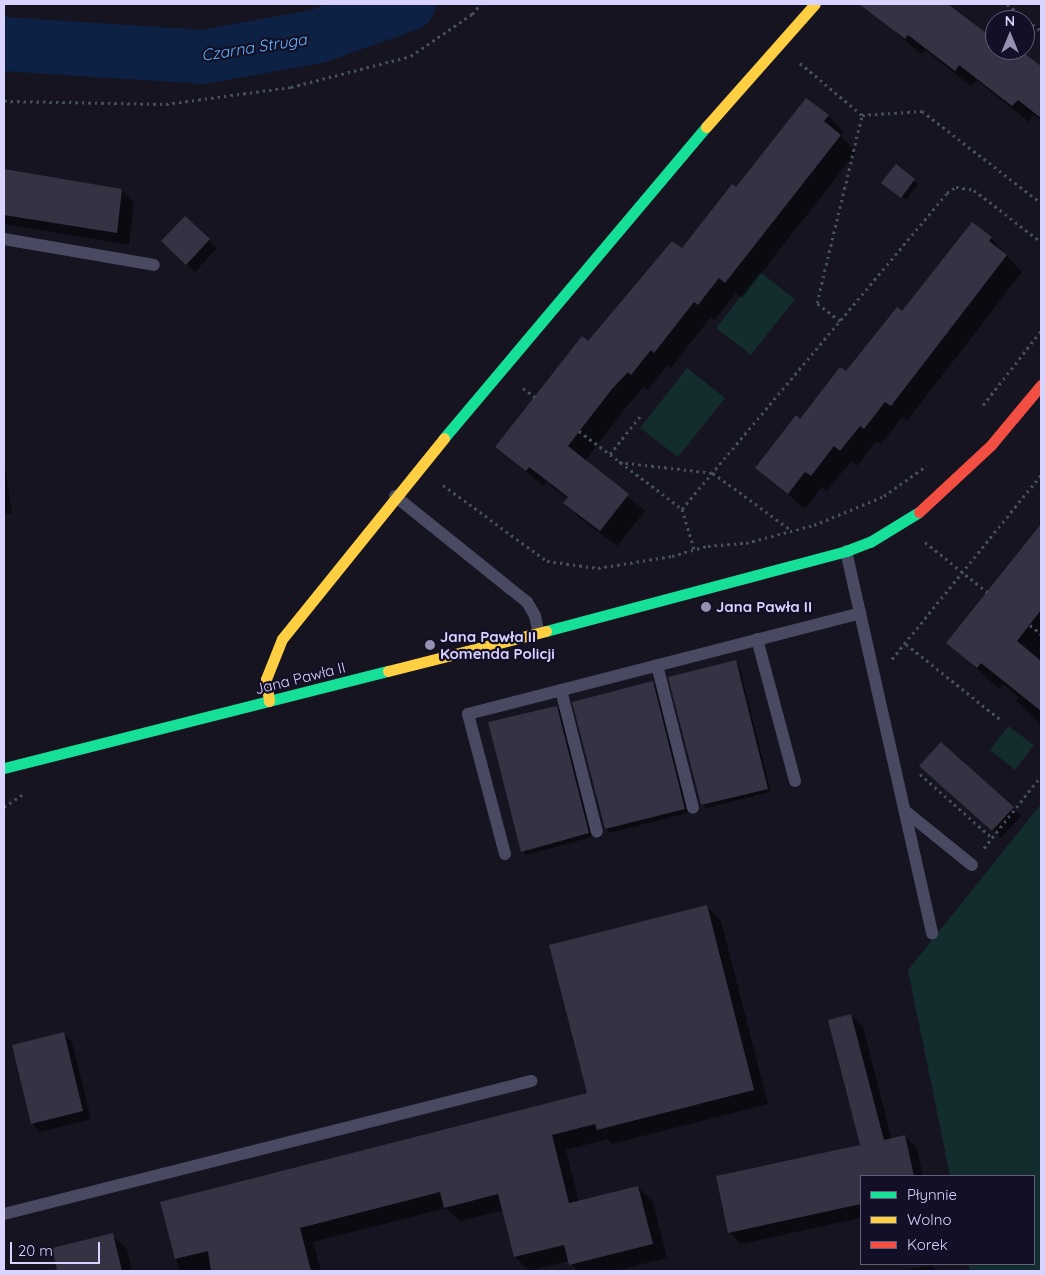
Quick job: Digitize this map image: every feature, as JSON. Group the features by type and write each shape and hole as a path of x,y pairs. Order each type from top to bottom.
{"street":[{"path":"269,701 266,679 282,639 395,496 758,64 815,4"},
{"name":"Jana Pawła II","path":"4,768 539,633 846,551 870,542 918,513 944,493 991,445 1041,385"}],"lane":[{"path":"4,239 154,265"},
{"path":"395,496 527,602 535,616 539,633"},
{"path":"846,551 932,933"},
{"path":"505,854 468,714 860,614"},
{"path":"757,639 795,781"},
{"path":"657,665 693,808"},
{"path":"561,690 597,832"},
{"path":"904,811 972,865"},
{"path":"4,1214 531,1081"}],"path":[{"path":"4,101 166,104 291,87 412,56 472,14 481,4"},
{"path":"1007,4 1041,31"},
{"path":"796,59 862,115 922,112 1040,201"},
{"path":"840,321 818,303 862,115"},
{"path":"682,509 840,321 956,187 974,190 1041,242"},
{"path":"977,413 1041,331"},
{"path":"519,385 535,397"},
{"path":"610,454 641,415"},
{"path":"579,431 682,509 694,549"},
{"path":"619,462 712,472 792,531"},
{"path":"437,481 547,561 598,568 694,549 746,543 792,531 868,504 891,492 929,463"},
{"path":"888,652 890,661 906,644 1041,475"},
{"path":"919,537 987,592"},
{"path":"1030,625 1041,634"},
{"path":"906,644 1001,720"},
{"path":"914,768 992,838"},
{"path":"972,865 1041,776"}],"green space":[{"path":"760,272 795,299 751,355 716,328"},
{"path":"687,368 725,398 678,457 640,428"},
{"path":"1008,726 1034,745 1015,770 990,750"},
{"path":"1041,804 1041,1271 970,1271 968,1265 1035,1265 1035,1175 950,1175 908,970"}],"building":[{"path":"859,4 948,4 985,32 985,60 1033,60 1041,66 1041,118 1018,100 1012,106 959,65 955,71 908,35 905,39"},
{"path":"806,98 829,115 824,121 841,135 725,283 719,278 698,305 694,302 654,353 651,350 631,375 628,372 612,389 568,446 629,494 600,531 563,503 568,497 529,467 526,471 495,447 582,336 588,341 672,241 682,248 732,184 736,187"},
{"path":"896,164 915,179 901,198 881,183"},
{"path":"4,169 122,189 117,233 4,215"},
{"path":"185,216 210,239 186,265 161,241"},
{"path":"972,222 992,237 989,241 1007,255 891,406 885,402 864,429 860,426 840,451 834,446 811,476 805,472 788,494 755,468 796,415 800,419 840,367 846,371 897,307 902,311"},
{"path":"1041,524 1041,610 1017,641 1041,661 1041,711 981,663 977,668 946,643"},
{"path":"736,660 768,789 701,805 668,677"},
{"path":"653,681 685,809 605,829 572,702"},
{"path":"557,706 589,833 521,852 488,722"},
{"path":"941,742 1014,807 992,831 919,766"},
{"path":"707,905 754,1090 597,1130 595,1124 552,1135 569,1203 638,1186 653,1244 569,1265 564,1245 514,1257 498,1194 444,1208 440,1192 300,1228 311,1271 211,1271 208,1251 175,1259 160,1202 587,1093 549,945"},
{"path":"851,1014 884,1140 905,1135 914,1175 860,1175 860,1204 728,1233 716,1176 860,1145 828,1020"},
{"path":"64,1032 83,1111 31,1124 12,1045"},
{"path":"113,1233 122,1271 57,1271 52,1248"}],"waterway":[{"name":"Czarna Struga","path":"4,44 203,57 318,36 409,4"}],"traffic: fast":[{"path":"444,438 706,127"},
{"path":"546,631 846,551 870,542 919,512"},
{"path":"4,768 388,671"}],"traffic: slow":[{"path":"706,127 815,4"},
{"path":"269,701 266,679 282,639 444,438"},
{"path":"388,671 546,631"}],"traffic: jam":[{"path":"919,512 991,445 1041,385"}],"place":[{"name":"Jana Pawła II","path":"706,607"},
{"name":"Jana Pawła II Komenda Policji","path":"430,645"}]}
